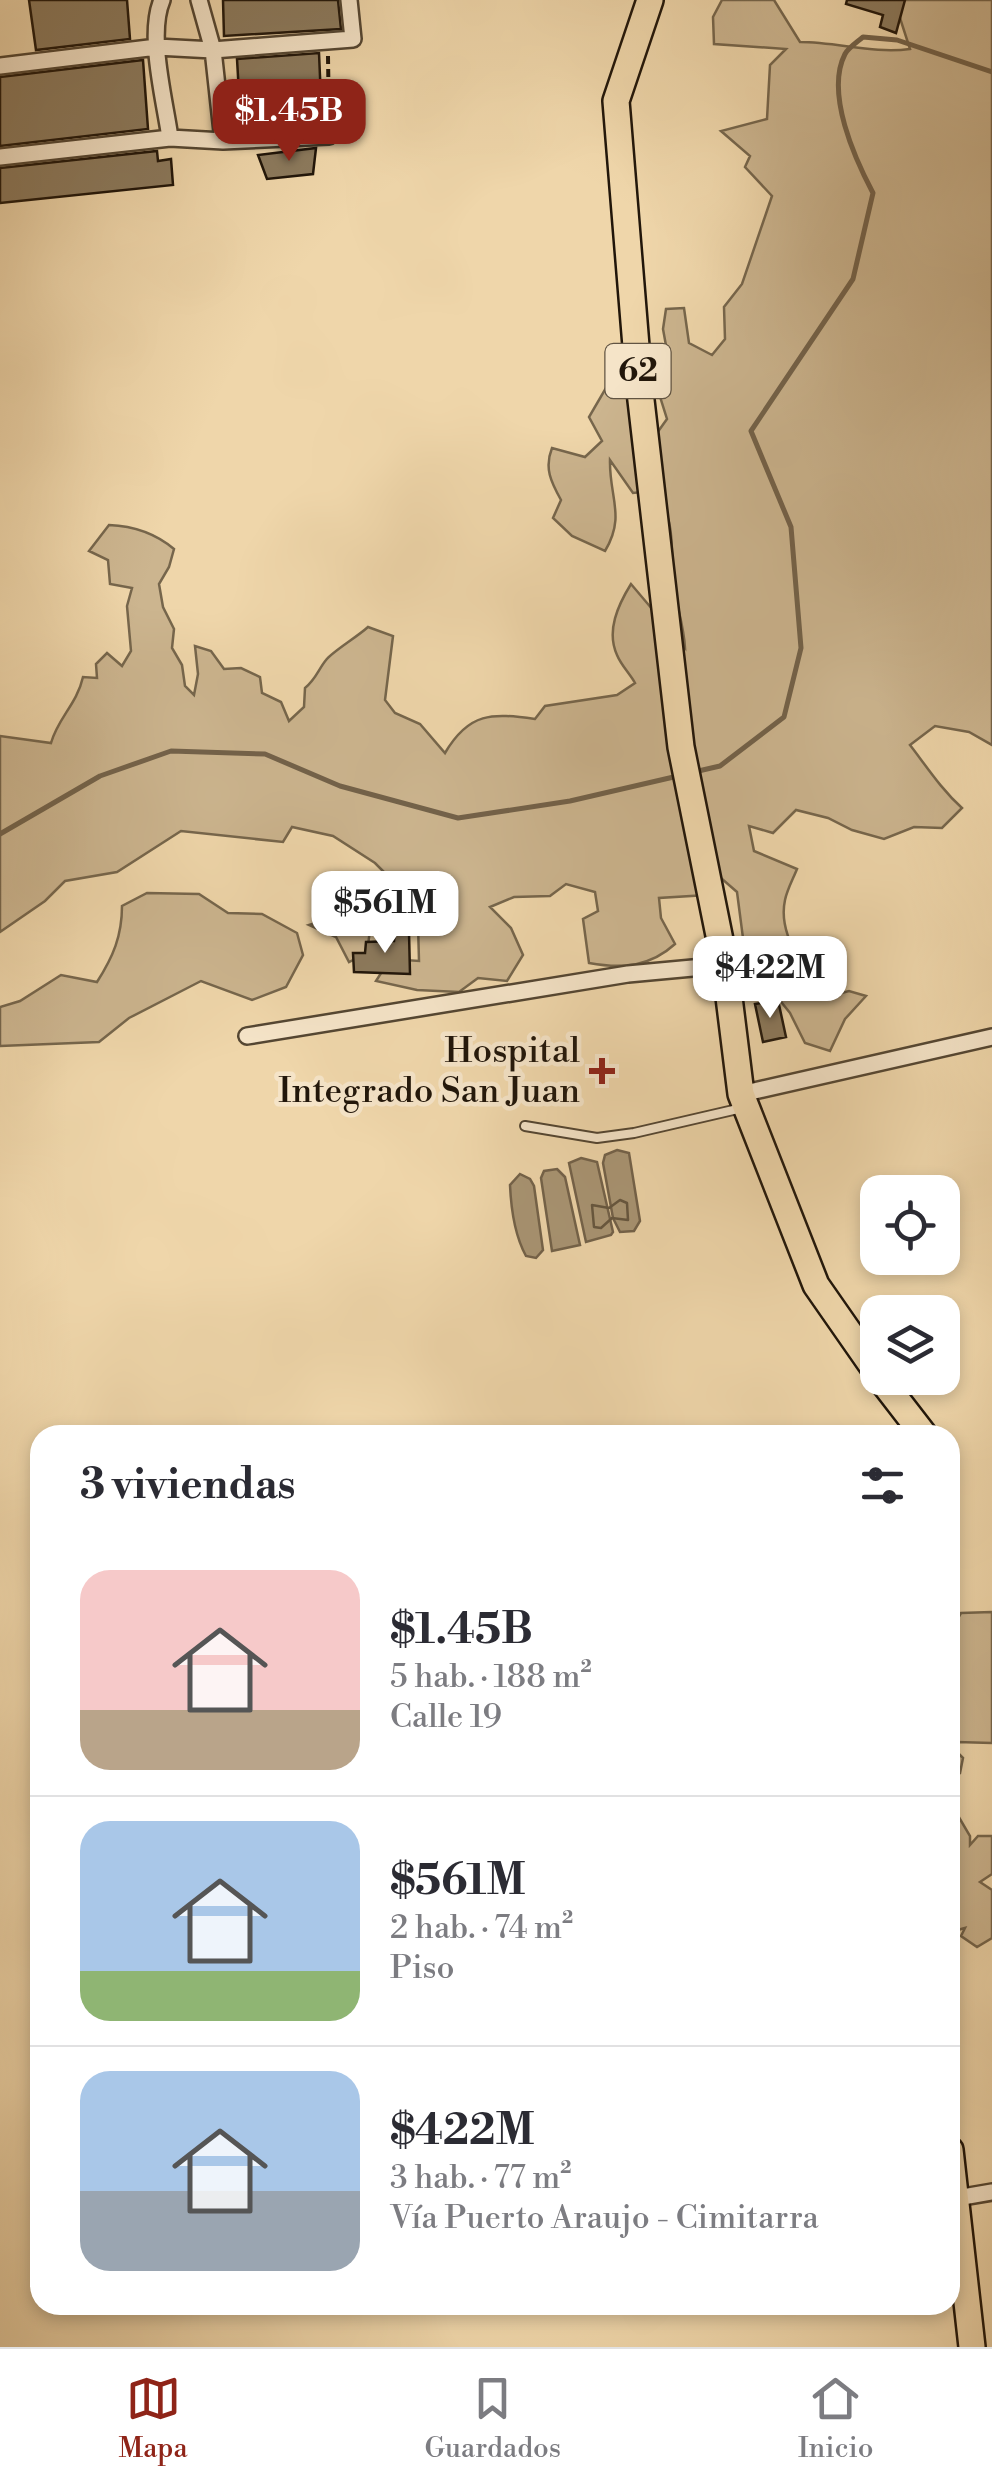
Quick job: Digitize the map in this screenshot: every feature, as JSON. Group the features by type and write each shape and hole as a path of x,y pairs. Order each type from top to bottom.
{"main road":[{"name":"62","path":"650,0 616,101 639,382 680,747 726,964 744,1100 816,1285 860,1349"},
{"name":"62","path":"893,1395 916,1425"},
{"path":"960,2228 972,2347"}],"street":[{"path":"162,0 158,8 158,47 170,138"},
{"path":"198,0 213,50 223,142"},
{"path":"0,66 158,47 213,50 352,40 349,0"},
{"path":"0,158 170,138 223,142 329,136"},
{"path":"248,1036 628,974 726,964"},
{"path":"744,1100 992,1036"},
{"path":"960,2197 992,2192"}],"lane":[{"path":"525,1126 597,1138 634,1133 744,1100"}],"path":[{"path":"328,42 329,136"}],"shaded area":[{"path":"722,0 774,0 800,42 896,50 910,49 899,15 901,0 992,0 992,745 969,732 935,726 910,745 962,808 942,828 914,827 884,839 796,810 773,833 749,826 754,851 797,869 785,900 785,926 819,999 849,991 866,996 845,1019 830,1051 805,1043 790,1013 762,978 727,969 743,938 737,892 721,878 707,895 659,898 661,918 675,944 656,958 635,964 589,963 583,919 598,911 595,892 566,884 550,896 514,897 490,907 511,928 523,955 507,981 478,978 459,992 417,990 376,981 390,959 419,961 418,924 401,921 370,930 367,953 349,962 336,937 309,925 338,916 344,893 374,901 398,886 375,863 333,836 292,827 283,842 181,831 117,872 65,881 45,901 0,932 0,736 51,743 83,677 97,678 96,664 107,653 122,666 131,651 127,606 132,588 110,584 108,560 89,551 109,525 144,531 174,549 159,584 163,607 174,629 172,648 182,665 185,686 194,695 198,674 195,646 211,651 224,669 241,668 260,677 262,693 281,702 289,721 304,707 305,688 326,660 368,627 393,636 385,700 395,713 420,724 445,753 463,730 483,718 535,719 545,706 617,695 635,683 619,659 613,637 618,609 631,584 685,648 674,587 670,524 652,491 633,493 610,460 616,517 605,551 572,536 553,518 561,500 549,462 552,448 585,457 602,441 589,417 617,369 641,370 657,433 667,419 657,387 669,362 663,329 666,309 684,308 689,343 712,355 725,339 724,307 742,284 772,196 745,167 750,156 721,131 767,119 770,65 786,49 714,44 713,17"},
{"path":"147,893 199,894 228,913 262,914 297,933 303,955 286,987 252,1000 201,981 129,1018 99,1042 0,1046 0,1007 20,1001 61,975 97,982 116,946 122,906"},
{"path":"992,1612 992,1743 960,1742 961,1613"},
{"path":"960,1819 970,1836 970,1845 978,1836 992,1836 992,1874 980,1882 992,1890 992,1938 977,1947 961,1936 965,1928 960,1929"}],"water":[{"path":"617,1150 629,1153 640,1221 634,1231 620,1232 613,1218 603,1163 605,1155"},
{"path":"581,1158 597,1162 613,1232 586,1242 569,1163"},
{"path":"557,1169 565,1177 580,1245 552,1251 541,1178 544,1171"},
{"path":"520,1174 534,1186 543,1250 536,1258 526,1256 514,1222 510,1185"}],"building":[{"path":"29,0 127,0 130,39 36,50"},
{"path":"223,0 338,0 341,29 224,36"},
{"path":"847,0 905,0 896,33 880,27 883,15 846,4"},
{"path":"319,53 322,123 241,128 237,59"},
{"path":"143,60 148,129 0,146 0,77"},
{"path":"316,148 313,174 267,179 258,155"},
{"path":"157,151 158,161 171,159 173,185 0,203 0,168"},
{"path":"395,932 409,932 410,974 354,972 353,953 365,953 366,942 394,941"},
{"path":"778,1000 786,1037 763,1042 755,1004"}],"waterway":[{"path":"694,772 720,766 784,717 801,648 791,527 751,431 853,279 873,193 851,144 840,106 838,87 845,54 863,37 897,40 992,72"},
{"path":"0,834 100,776 171,751 265,754 340,786 458,818 570,801 678,776"}],"place":[{"name":"Hospital Integrado San Juan","path":"602,1071"}]}
